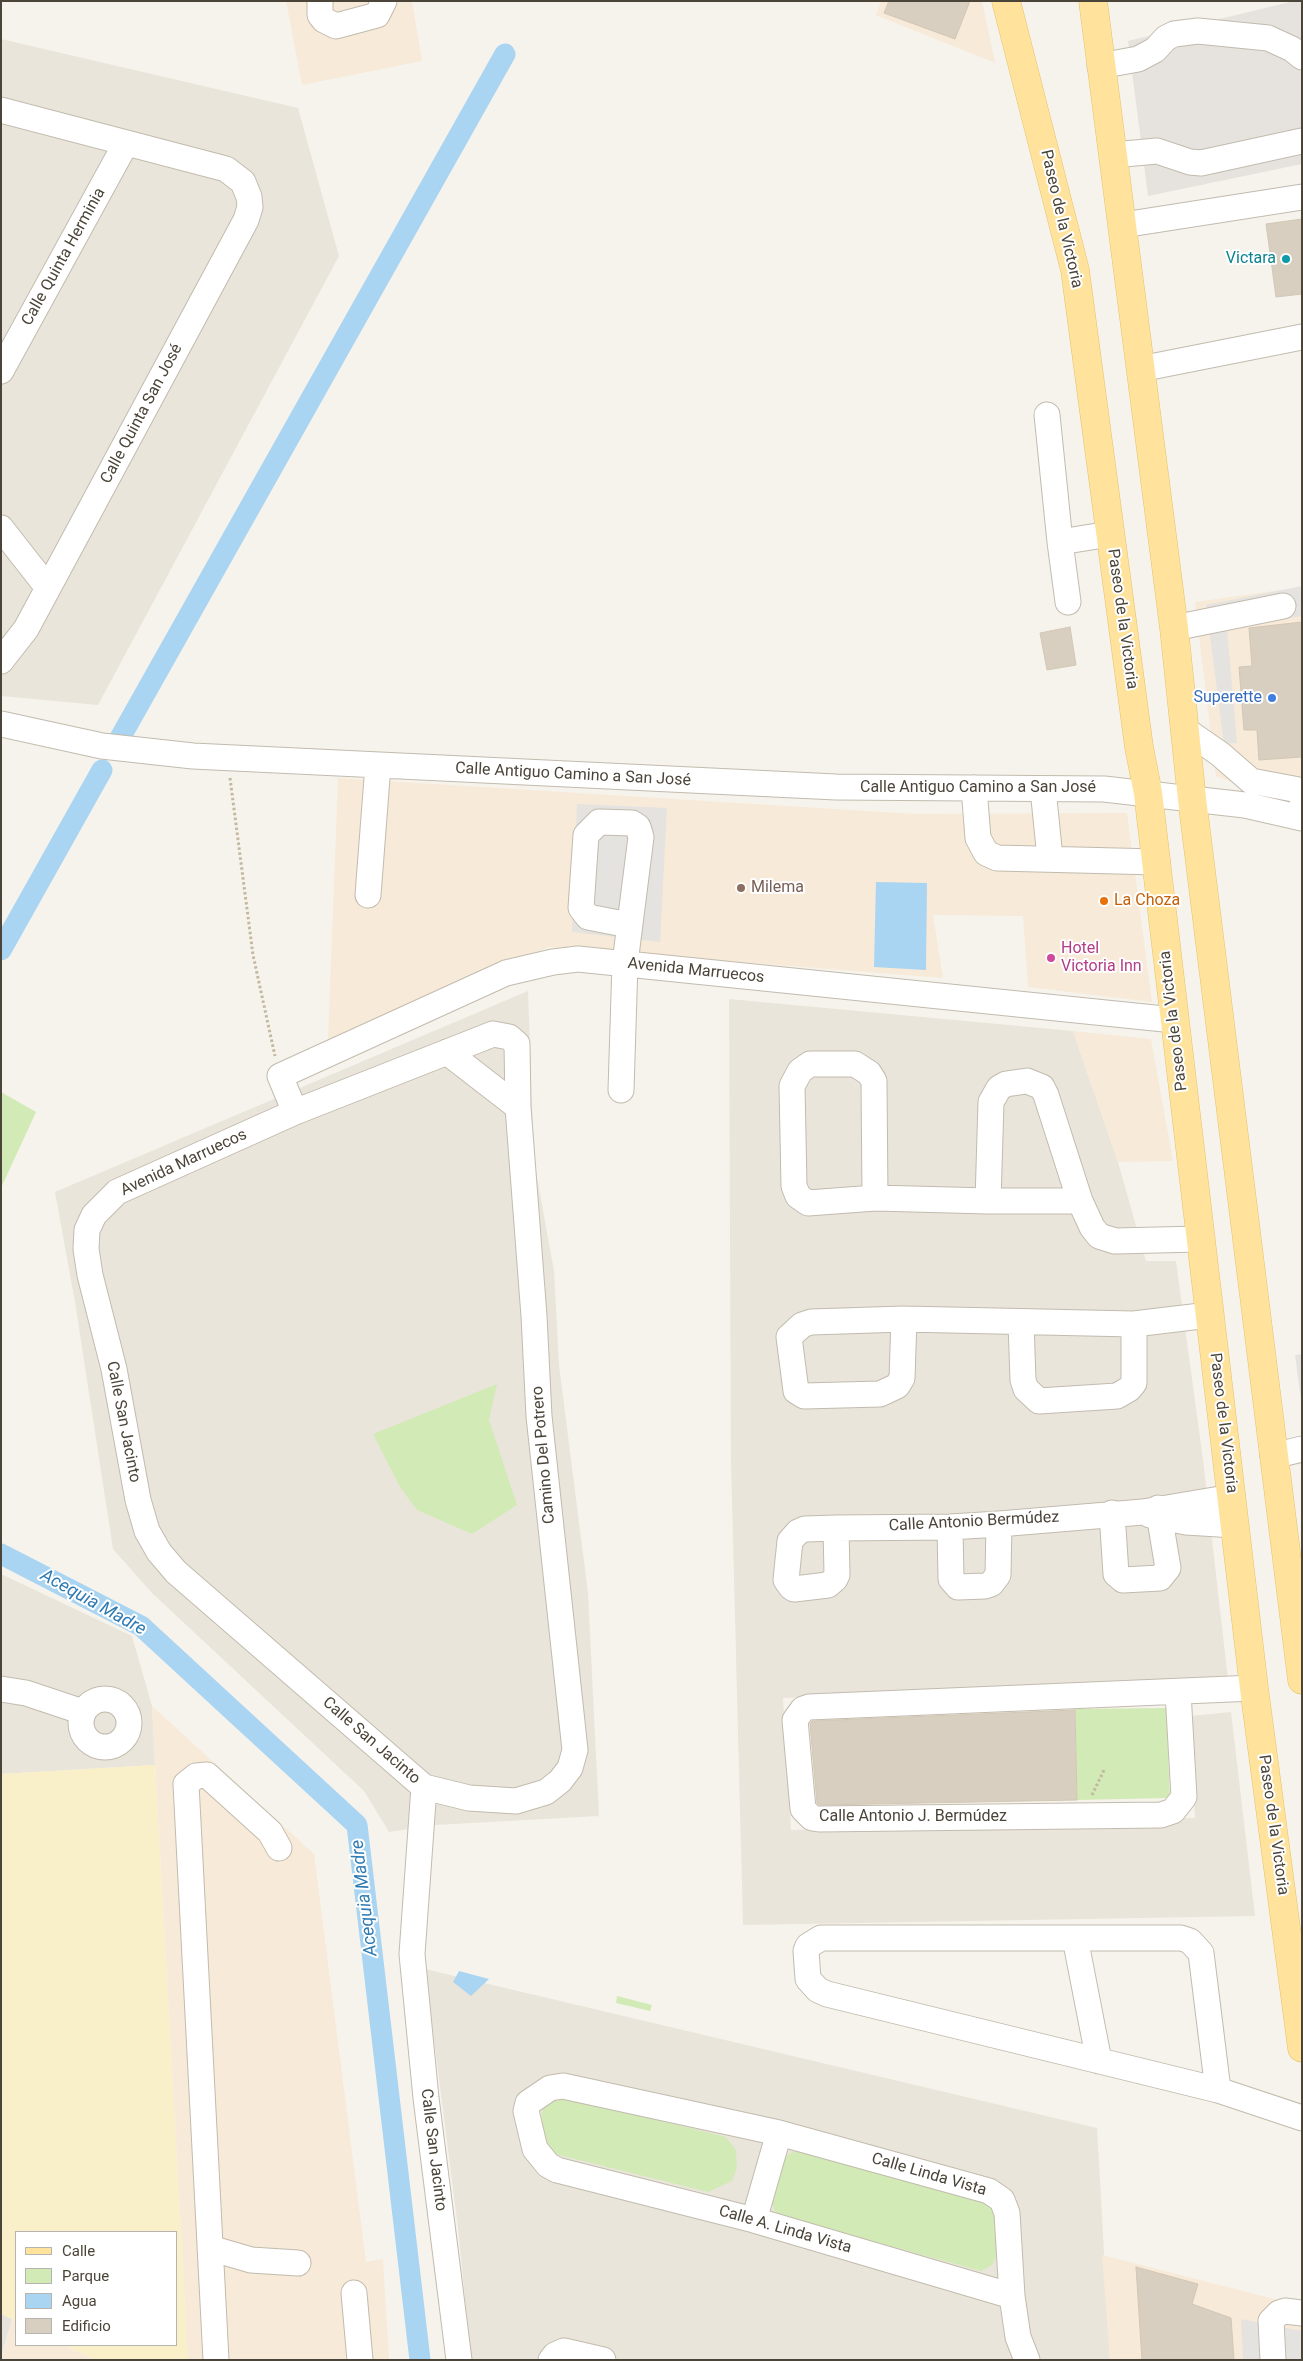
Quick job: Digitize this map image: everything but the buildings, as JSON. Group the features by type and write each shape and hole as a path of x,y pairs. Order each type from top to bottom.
{"main road":[{"name":"Paseo de la Victoria","path":"1006,1 1075,270 1139,747 1148,793 1157,862 1174,1020 1254,1688 1300,2014 1302,2048"},
{"path":"1093,1 1174,628 1192,799 1302,1680"}],"street":[{"path":"320,1 320,15 324,20 336,26 377,15 384,1"},
{"path":"1100,66 1129,62 1146,56 1166,38 1182,32 1254,36 1280,43 1302,57"},
{"path":"1,110 126,143"},
{"path":"1113,155 1157,151 1190,162 1201,163 1302,141"},
{"name":"Calle Quinta San José","path":"1,661 26,629 246,220 249,197 243,182 226,169 126,143"},
{"name":"Calle Quinta Herminia","path":"1,371 126,143"},
{"path":"1123,225 1302,197"},
{"path":"1140,369 1302,337"},
{"path":"1047,415 1068,602"},
{"path":"1,528 48,588"},
{"path":"1060,542 1110,534"},
{"path":"1174,628 1283,606"},
{"path":"1,632 26,629"},
{"name":"Calle Antiguo Camino a San José","path":"1,724 102,746 227,757 836,787 1104,790 1148,793 1245,805 1302,818"},
{"path":"1184,729 1220,754 1252,781 1299,790 1302,798"},
{"path":"368,895 378,765"},
{"path":"974,788 978,838 986,853 997,858 1157,862"},
{"path":"1043,789 1050,858"},
{"path":"621,1090 625,963 629,925"},
{"name":"Avenida Marruecos","path":"280,1076 506,973 552,962 578,959 1174,1020"},
{"name":"Avenida Marruecos","path":"86,1230 94,1215 117,1192 295,1112 494,1034 509,1037 517,1044"},
{"name":"Camino Del Potrero","path":"424,1787 469,1798 516,1801 546,1792 560,1781 570,1768 575,1750 539,1416 534,1316 518,1107 517,1044"},
{"path":"447,1052 518,1107"},
{"path":"875,1198 874,1081 869,1073 855,1064 810,1064 800,1071 792,1086 796,1192 808,1203 875,1198 988,1201 1080,1200"},
{"path":"280,1076 295,1112"},
{"path":"988,1201 991,1102 999,1088 1006,1084 1027,1081 1042,1087 1046,1095 1080,1200 1092,1227 1099,1236 1115,1241 1200,1239"},
{"name":"Calle San Jacinto","path":"86,1230 86,1249 90,1275 114,1370 138,1500 147,1531 159,1552 176,1572 424,1787 412,1954 426,2098 459,2360"},
{"path":"904,1319 902,1378 897,1386 880,1394 804,1396 796,1391 788,1337 802,1325 811,1322 904,1319 1134,1324 1209,1315"},
{"path":"1021,1323 1023,1380 1031,1396 1039,1401 1117,1396 1129,1389 1134,1383 1134,1324"},
{"path":"1273,1456 1302,1449"},
{"name":"Calle Antonio Bermúdez","path":"1154,1513 1232,1497"},
{"path":"1112,1513 1114,1569 1116,1574 1123,1580 1160,1578 1167,1572 1154,1513"},
{"name":"Calle Antonio Bermúdez","path":"836,1528 837,1575 835,1579 828,1585 794,1589 786,1580 790,1541 798,1532 805,1529 836,1528 950,1527 1112,1513 1154,1513 1235,1525"},
{"path":"950,1527 951,1579 958,1588 985,1586 991,1584 998,1575 999,1524"},
{"name":"Calle Antonio J. Bermúdez","path":"1178,1692 1184,1797 1173,1811 1161,1815 819,1819 812,1818 803,1810 795,1720 803,1709 809,1707 1254,1688"},
{"path":"1,1689 26,1693 83,1712"},
{"path":"216,2360 186,1784 196,1776 208,1775 270,1832 279,1848"},
{"path":"1218,2090 1201,1953 1196,1945 1181,1938 821,1938 808,1946 806,1951 808,1979 818,1990 827,1994 1218,2090 1302,2118"},
{"path":"1075,1938 1099,2061"},
{"name":"Calle Linda Vista","path":"557,2170 548,2165 535,2149 526,2111 528,2103 538,2095 563,2086 779,2133 996,2195 1002,2200 1007,2213 1017,2348 1027,2360"},
{"path":"754,2220 779,2133"},
{"name":"Calle A. Linda Vista","path":"557,2170 754,2220 1012,2296"},
{"path":"210,2248 250,2260 298,2263"},
{"path":"354,2293 360,2360"},
{"path":"1273,2360 1271,2321 1284,2311 1302,2313"},
{"path":"553,2357 564,2351 603,2360"}],"path":[{"path":"227,757 253,955 270,1040 280,1076"}],"shaded area":[{"path":"286,1 412,1 422,61 302,85"},
{"path":"881,1 982,1 995,63 876,15"},
{"path":"1294,1 1302,1 1302,164 1148,196 1128,41"},
{"path":"1,39 298,108 339,256 98,705 1,696"},
{"path":"1302,586 1302,616 1227,629 1237,743 1224,744 1206,605"},
{"path":"1302,587 1302,802 1257,792 1216,776 1195,602"},
{"path":"338,778 915,814 1127,813 1152,1002 1028,987 1023,916 933,915 943,978 549,947 328,1042"},
{"path":"577,804 667,808 660,942 572,932"},
{"path":"528,991 534,1161 554,1271 559,1365 588,1593 599,1816 435,1825 389,1832 364,1791 152,1593 113,1549 75,1302 55,1192"},
{"path":"729,999 1073,1031 1118,1162 1146,1261 1176,1261 1203,1460 1228,1680 783,1698 791,1830 1195,1818 1190,1716 1231,1712 1255,1916 743,1925 731,1463"},
{"path":"1073,1031 1151,1039 1173,1161 1118,1162"},
{"path":"1302,1354 1302,1408 1295,1355"},
{"path":"1,1574 132,1636 152,1706 155,1765 1,1774"},
{"path":"152,1706 314,1854 366,2262 383,2259 389,2360 188,2360"},
{"path":"425,1969 1097,2128 1110,2360 471,2360 458,2228"},
{"path":"1102,2255 1302,2306 1302,2360 1110,2360"},
{"path":"1,2314 12,2319 1,2357"},
{"path":"12,2319 15,2320 15,2346 66,2346 95,2360 1,2360"},
{"path":"1241,2319 1302,2331 1302,2360 1243,2360"}],"green space":[{"path":"1,1092 36,1112 1,1188"},
{"path":"497,1384 489,1420 517,1505 472,1534 417,1510 400,1487 373,1434"},
{"path":"1166,1708 1170,1798 1077,1800 1075,1709"},
{"path":"617,1996 652,2005 650,2011 616,2003"},
{"path":"559,2096 726,2137 736,2150 737,2168 732,2181 708,2192 551,2153 545,2143 541,2120 543,2104"},
{"path":"794,2151 991,2198 996,2207 998,2254 992,2265 981,2271 777,2215 770,2200 776,2163"}],"sand":[{"path":"155,1765 188,2360 95,2360 66,2346 178,2346 178,2231 15,2231 15,2321 1,2314 1,1774"}],"water":[{"path":"876,882 927,883 926,970 874,967"},
{"path":"459,1971 489,1979 471,1996 453,1982"}],"waterway":[{"path":"120,738 505,54"},
{"path":"1,950 102,770"},
{"name":"Acequia Madre","path":"1,1554 141,1626 357,1825 420,2360"}],"place":[{"name":"Victara","path":"1286,259"},
{"name":"Superette","path":"1272,698"},
{"name":"Milema","path":"741,888"},
{"name":"La Choza","path":"1104,901"},
{"name":"Hotel Victoria Inn","path":"1051,958"}]}
